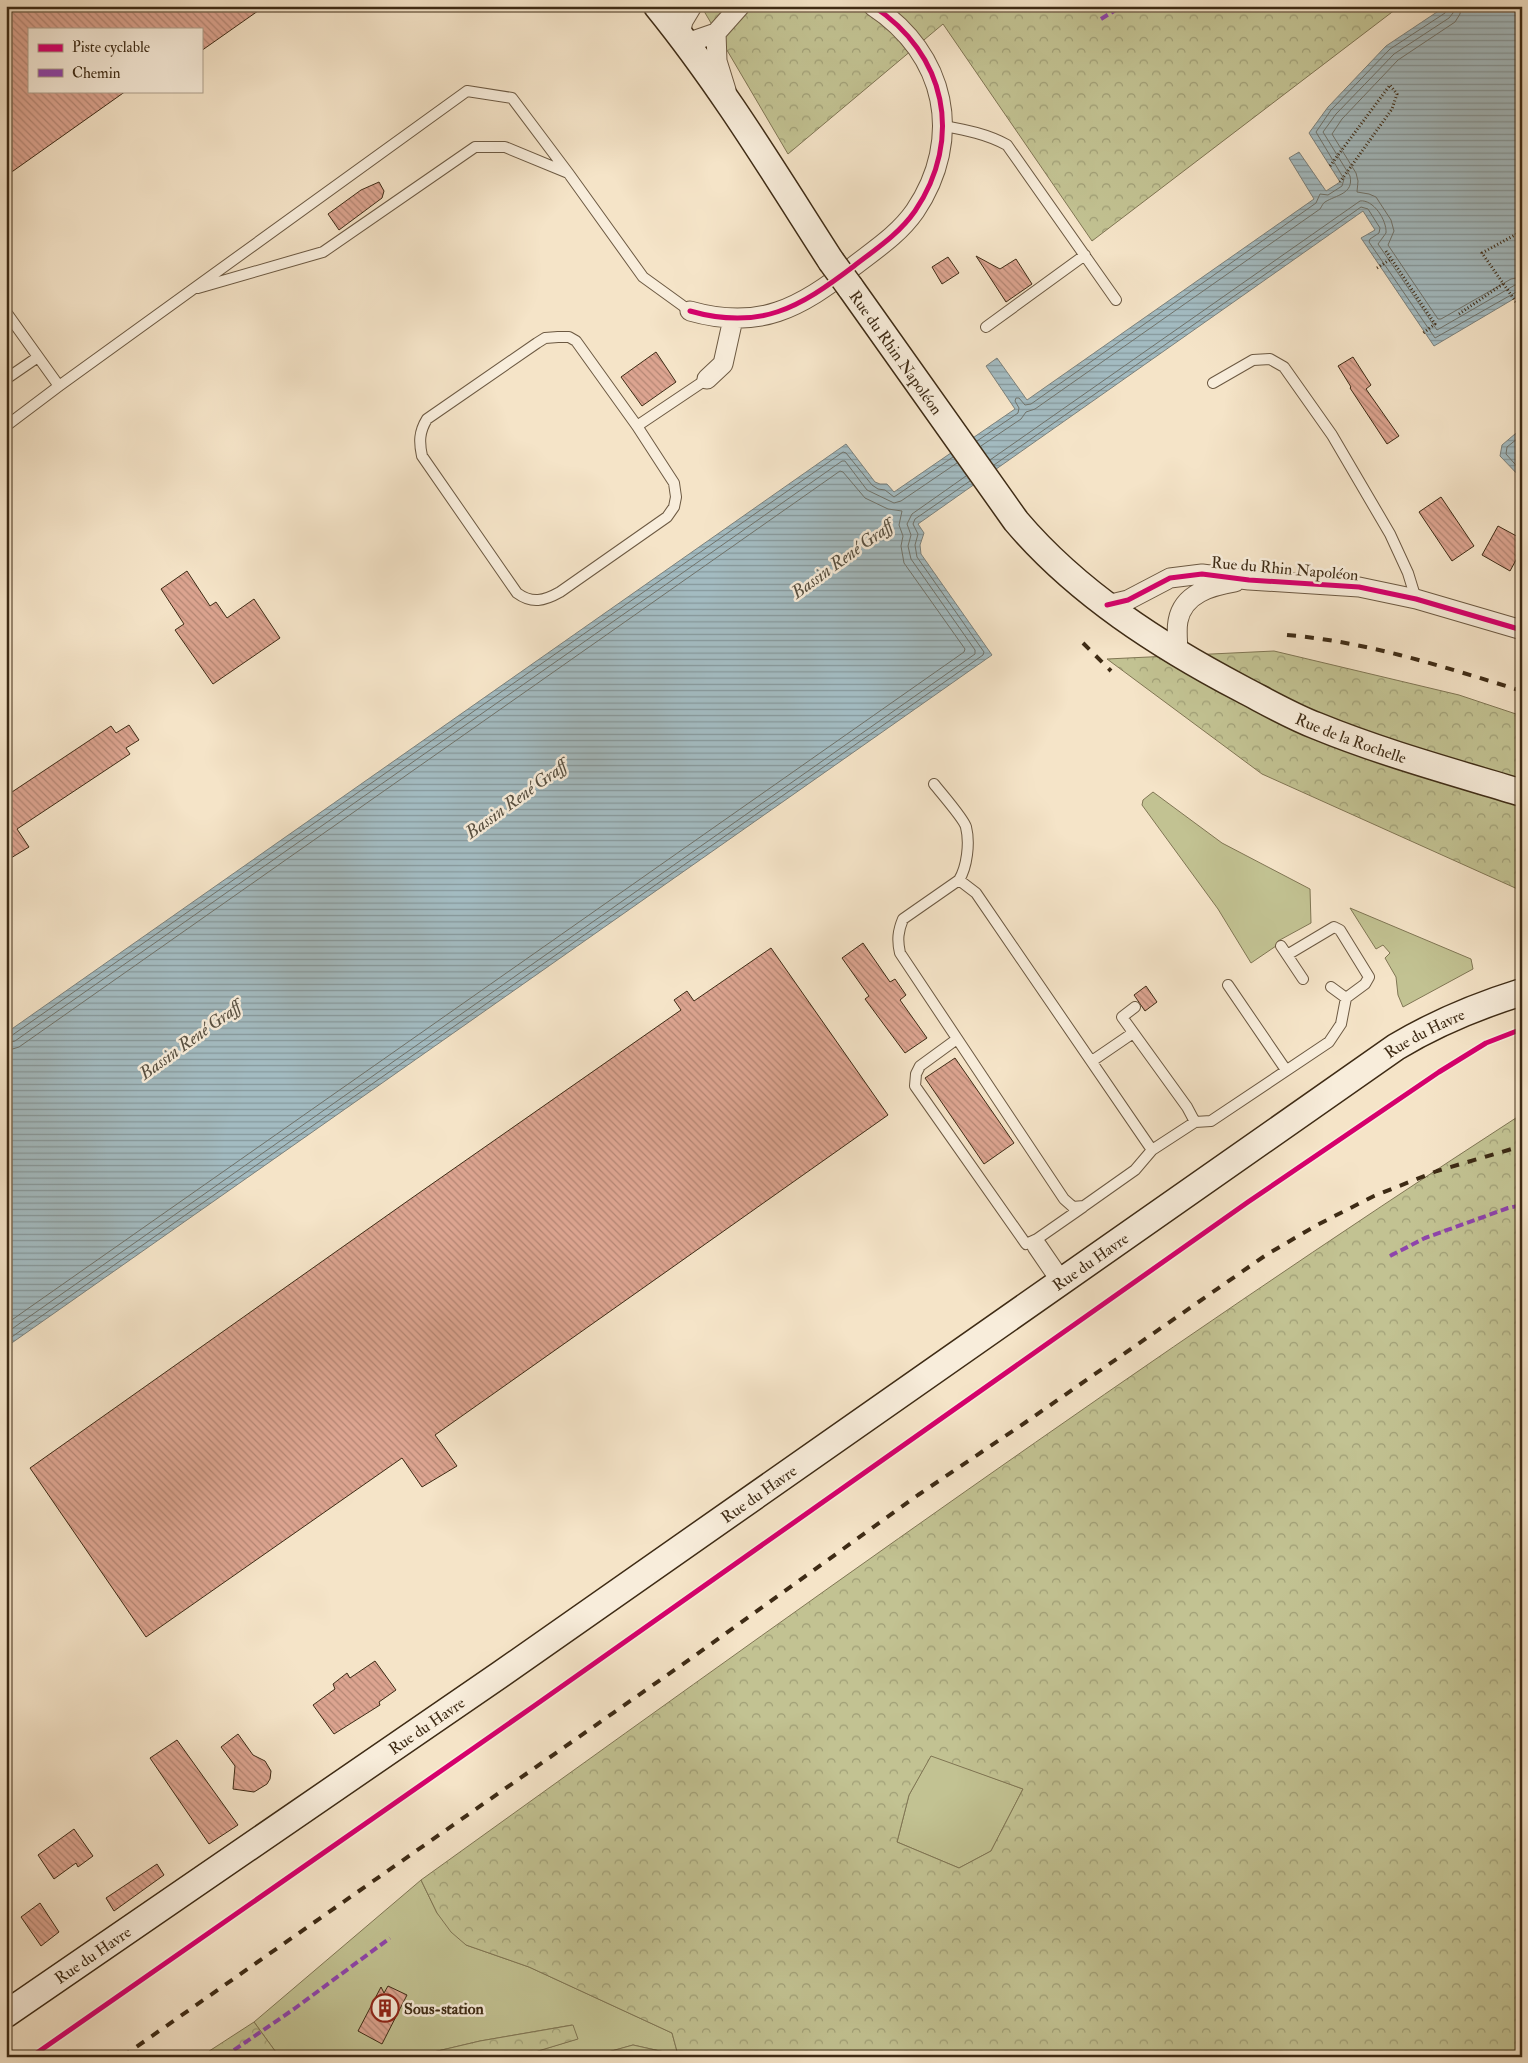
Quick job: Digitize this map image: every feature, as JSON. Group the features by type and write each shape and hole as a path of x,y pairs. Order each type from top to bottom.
{"main road":[{"name":"Rue du Rhin Napoléon","path":"657,6 684,39 734,110 831,261 990,484 1039,548 1107,605 1184,657"},
{"name":"Rue de la Rochelle","path":"1184,657 1278,708 1316,726 1522,793"},
{"name":"Rue du Havre","path":"6,2014 501,1674 1396,1047 1428,1028 1462,1013 1522,992"}],"street":[{"path":"692,6 683,21 684,39 716,34 740,6"},
{"path":"690,311 714,318 734,320 758,318 795,305 824,289 894,236 914,212 927,192 938,158 944,126 938,89 932,71 922,54 899,26 873,6"},
{"path":"716,34 717,62 734,110"},
{"path":"707,379 723,364 734,320"},
{"name":"Rue du Rhin Napoléon","path":"1107,605 1128,600 1170,578 1202,574 1249,580 1358,587 1416,599 1522,630"},
{"name":"Rue du Rhin Napoléon","path":"1184,657 1178,622 1186,603 1203,590 1249,580"},
{"path":"1035,1243 1061,1281"}],"lane":[{"path":"6,426 467,91 512,98 643,277 690,311"},
{"path":"944,126 976,132 1007,145 1116,300"},
{"path":"191,290 323,252 475,148 506,147 569,174"},
{"path":"986,327 1085,255"},
{"path":"6,312 59,386"},
{"path":"558,337 570,337 576,342 637,426 674,483 676,497 674,508 667,517 560,592 547,600 534,601 525,599 517,593 422,456 419,442 421,429 427,419 536,343 545,338 558,337"},
{"path":"6,379 38,357"},
{"path":"1213,383 1253,360 1270,359 1284,367 1332,435 1390,534 1408,572 1416,599"},
{"path":"637,426 707,379"},
{"path":"934,784 966,826 967,855 964,870 959,880 903,919 898,930 900,953 1064,1199 1073,1207 1084,1206"},
{"path":"959,880 976,893 1152,1150"},
{"path":"957,1039 920,1066 916,1074 915,1086 1026,1244 1035,1243 1135,1170 1152,1150 1195,1122 1211,1121 1329,1042 1341,1024 1346,998 1365,984 1369,977 1340,930 1334,927 1287,955"},
{"path":"1281,946 1303,979"},
{"path":"1228,985 1286,1070"},
{"path":"1331,987 1346,998"},
{"path":"1135,1007 1122,1017 1195,1122"},
{"path":"1092,1061 1133,1033"}],"path":[{"path":"1330,166 1390,85 1396,94 1392,109 1340,182"},
{"path":"1516,302 1482,253 1522,231"},
{"path":"1386,251 1435,324 1422,334"},
{"path":"1377,268 1391,259"},
{"path":"1459,314 1503,284"}],"green space":[{"path":"701,6 1400,6 1092,241 943,24 788,154"},
{"path":"1274,651 1459,695 1522,716 1522,891 1262,774 1107,659"},
{"path":"1153,792 1222,843 1310,889 1311,923 1278,941 1276,946 1251,963 1218,909 1142,805 1143,800"},
{"path":"1350,908 1471,959 1473,969 1403,1007 1398,995 1396,977 1385,958 1390,953 1383,945 1376,949"},
{"path":"1522,1114 1522,2057 604,2057 604,2053 633,2045 678,2055 672,2033 529,1967 466,1945 451,1932 437,1913 421,1880 967,1490 1382,1206","holes":["931,1756 1023,1789 991,1851 959,1868 897,1842 909,1795"]},
{"path":"931,1755 1023,1789 991,1851 959,1868 897,1842 909,1795"},
{"path":"421,1880 437,1913 466,1945 529,1967 672,2033 678,2055 633,2045 605,2053 604,2057 518,2057 577,2039 572,2025 480,2041 412,2057 293,2057 278,2055 254,2022"},
{"path":"254,2022 278,2055 293,2057 200,2057"},
{"path":"573,2025 578,2039 518,2057 412,2057 480,2041"}],"water":[{"name":"Bassin René Graff","path":"1446,6 1522,6 1522,294 1434,346 1361,238 1375,230 1363,211 918,524 924,533 920,545 921,554 992,655 6,1347 6,1033 846,444 875,482 887,484 894,492 1015,409 986,366 997,358 1027,400 1314,199 1289,158 1299,152 1326,191 1340,182 1309,133 1328,107 1386,46"},
{"path":"1522,428 1522,479 1500,456 1502,445"}],"building":[{"path":"6,6 265,6 202,50 202,28 28,28 28,92 125,92 6,176"},
{"path":"379,182 384,191 382,198 339,230 328,214 361,190"},
{"path":"976,256 1000,269 1016,259 1032,284 1006,302"},
{"path":"948,257 959,273 942,284 932,267"},
{"path":"656,352 676,382 642,406 621,377"},
{"path":"1353,357 1371,385 1366,389 1399,436 1387,444 1350,388 1338,366"},
{"path":"1441,497 1474,546 1452,561 1419,512"},
{"path":"1498,526 1522,539 1522,549 1510,571 1482,555"},
{"path":"187,571 210,606 216,602 227,618 254,599 280,638 213,684 175,630 184,624 161,589"},
{"path":"129,725 139,740 126,748 130,754 17,829 29,847 6,861 6,796 111,726 116,733"},
{"path":"863,943 890,982 895,979 906,995 900,1000 927,1038 905,1053 865,999 869,996 842,958"},
{"path":"771,948 888,1115 435,1435 457,1466 422,1487 402,1458 146,1637 30,1468 681,1010 674,1000 687,991 694,1001"},
{"path":"1146,986 1157,1002 1145,1011 1134,995"},
{"path":"955,1058 1014,1143 984,1164 925,1078"},
{"path":"375,1661 396,1690 379,1702 380,1705 334,1734 313,1705 335,1689 333,1684 347,1673 350,1678"},
{"path":"238,1734 253,1755 265,1761 271,1771 267,1784 254,1792 233,1789 235,1766 221,1747"},
{"path":"177,1740 238,1825 209,1844 150,1758"},
{"path":"74,1829 93,1856 78,1867 76,1863 54,1879 38,1855"},
{"path":"157,1864 164,1875 114,1911 106,1898"},
{"path":"40,1903 59,1932 41,1946 21,1917"},
{"name":"Sous-station","path":"388,1986 407,1995 382,2044 358,2031 381,1987 384,1993"}],"railway":[{"path":"1287,635 1317,638 1377,649 1522,691"},
{"path":"1083,643 1111,671"},
{"path":"122,2057 693,1657 918,1495 1266,1255 1317,1225 1374,1196 1437,1171 1522,1146"}],"marked path":[{"path":"1101,19 1122,6"},
{"path":"1390,1256 1425,1238 1508,1208 1522,1205"},
{"path":"224,2057 294,2009 390,1938"}],"cycle path":[{"path":"690,311 715,317 737,318 758,317 778,312 815,294 834,281 879,247 902,227 915,211 930,183 939,155 942,127 940,99 931,73 917,48 898,26 873,6"},
{"path":"1107,605 1128,600 1170,578 1202,574 1249,580 1359,587 1416,599 1522,630"},
{"path":"31,2057 534,1706 1248,1202 1439,1072 1486,1043 1522,1029"}],"place":[{"name":"Sous-station","path":"385,2008"}]}
